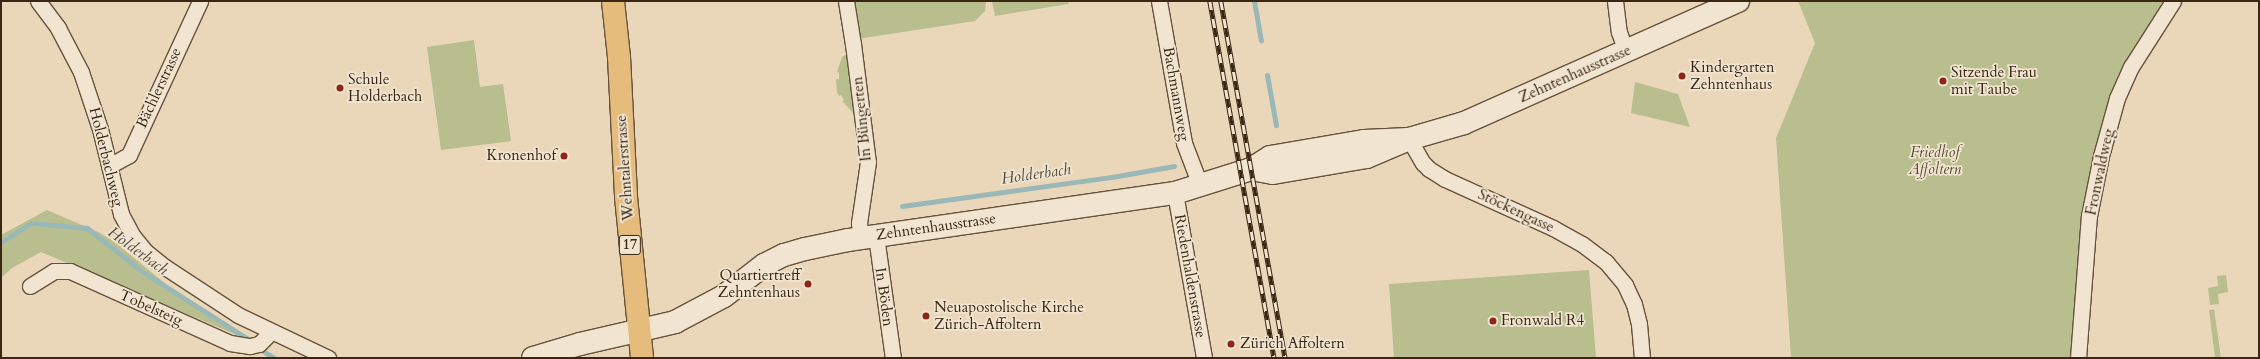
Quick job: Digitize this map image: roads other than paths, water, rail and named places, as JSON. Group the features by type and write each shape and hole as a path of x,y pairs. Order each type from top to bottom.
{"main road":[{"name":"Wehntalerstrasse","path":"613,1 619,57 626,197 642,358"}],"street":[{"name":"Holderbachweg","path":"38,1 58,28 81,72 92,102 121,214 132,235 145,251 165,267 238,315 328,358"},
{"name":"Bächlerstrasse","path":"109,166 129,155 200,1"},
{"name":"In Büngerten","path":"846,1 868,162 858,224 868,237"},
{"name":"Bachmannweg","path":"1159,1 1184,143 1200,185"},
{"path":"1615,1 1619,32 1626,51"},
{"name":"Zehntenhausstrasse","path":"533,358 580,344 675,322 724,296 764,265 784,255 805,249 868,237 1176,193 1251,169 1272,173 1367,157 1409,139 1464,123 1738,1"},
{"name":"Fronwaldweg","path":"2078,358 2089,216 2101,156 2117,98 2131,67 2173,1"},
{"name":"Stöckengasse","path":"1409,139 1423,163 1429,169 1445,179 1553,228 1582,244 1606,262 1625,285 1634,304 1639,324 1642,358"},
{"name":"Riedenhaldenstrasse","path":"1176,193 1204,358"},
{"name":"In Böden","path":"868,237 893,358"},
{"name":"Tobelsteig","path":"30,286 54,271 70,271 230,343 250,346 259,344 271,332"}],"waterway":[{"name":"Holderbach","path":"1254,1 1261,40"},
{"name":"Holderbach","path":"1267,75 1276,125"},
{"name":"Holderbach","path":"902,206 1112,177 1174,166"},
{"name":"Holderbach","path":"1,242 32,223 87,228 143,272 251,341"},
{"name":"Holderbach","path":"263,351 274,358"}],"railway":[{"path":"1210,1 1274,358"},
{"path":"1221,1 1285,358"}],"place":[{"name":"Kindergarten Zehntenhaus","path":"1682,76"},
{"name":"Sitzende Frau mit Taube","path":"1943,81"},
{"name":"Schule Holderbach","path":"340,88"},
{"name":"Kronenhof","path":"564,156"},
{"name":"Quartiertreff Zehntenhaus","path":"808,284"},
{"name":"Neuapostolische Kirche Zürich-Affoltern","path":"926,316"},
{"name":"Fronwald R4","path":"1493,321"},
{"name":"Zürich Affoltern","path":"1231,344"}],"park label":[{"name":"Friedhof Affoltern","path":"1935,160"}]}
